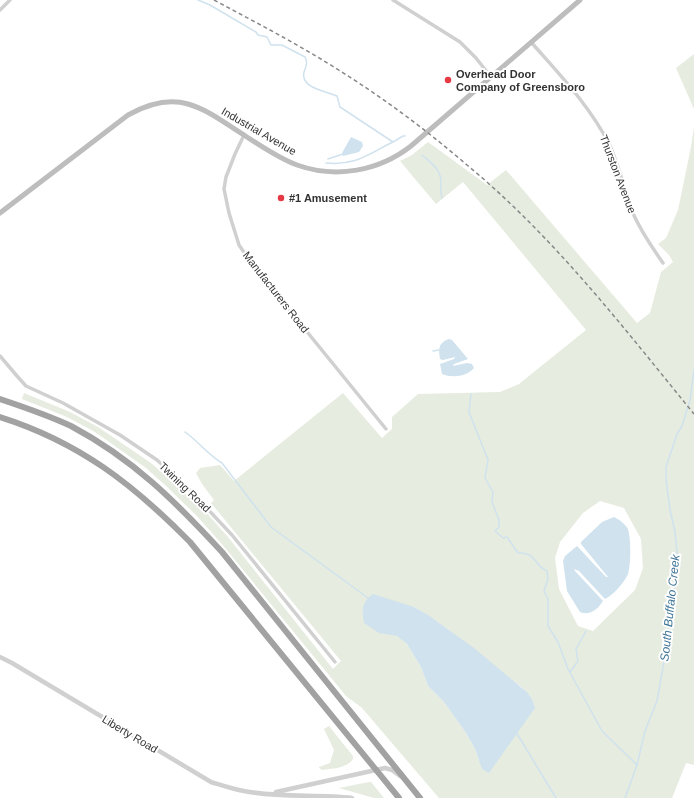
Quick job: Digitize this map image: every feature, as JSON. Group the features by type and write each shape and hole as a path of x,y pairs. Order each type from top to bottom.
{"highway":[{"path":"0,399 33,410 95,440 137,468 162,489 222,552 420,798"},
{"path":"0,417 51,436 80,452 124,481 166,518 190,542 399,798"}],"main road":[{"name":"Industrial Avenue","path":"0,213 128,116 143,107 160,103 174,102 188,104 209,113 286,160 311,169 342,172 371,167 390,160 406,150 580,0"}],"street":[{"path":"0,10 10,0"},
{"path":"393,0 460,42 476,58 491,77"},
{"name":"Thurston Avenue","path":"531,42 583,102 597,123 609,145 639,226 663,263"},
{"name":"Manufacturers Road","path":"244,135 230,168 224,189 229,213 240,245 252,264 386,429"},
{"name":"Twining Road","path":"0,356 26,386 63,403 120,435 157,460 186,486 232,535 334,662"},
{"name":"Liberty Road","path":"0,657 211,782 267,796 320,795 352,798"},
{"name":"Liberty Road","path":"267,796 385,768 392,770 409,784"}],"shaded area":[{"path":"694,54 694,109 676,68"},
{"path":"694,127 694,765 686,763 672,798 439,798 362,708 346,696 221,543 196,515 166,486 146,468 95,432 67,417 22,399 24,393 70,412 98,427 151,463 172,481 203,509 228,537 333,669 341,661 211,503 214,500 196,473 200,468 220,465 234,481 343,393 382,438 392,429 392,417 418,394 500,392 519,384 586,330 463,182 436,204 400,161 412,155 428,142 487,185 506,170 637,323 650,313 661,272 673,262 669,255 658,244 666,238 678,210","holes":["600,501 624,508 641,539 643,568 635,590 593,631 578,626 559,589 555,558 560,542 583,513","414,607 437,621 458,637 521,687 532,699 479,761 475,749 466,733 444,702 428,686 421,667 407,644 397,636"]},
{"path":"329,726 353,756 353,759 347,765 322,770 319,767 330,763 334,750 324,729"},
{"path":"371,782 384,798 374,798 339,788"}],"water":[{"path":"351,137 362,142 363,146 359,152 343,156 342,153"},
{"path":"449,339 452,340 468,359 454,364 453,366 467,363 472,364 474,368 471,371 459,376 442,374 440,364 454,359 455,357 443,360 440,359 440,346 443,342"},
{"path":"614,517 622,522 628,529 630,539 630,564 628,574 618,588 605,599 579,571 574,569 603,601 599,607 593,611 587,613 580,612 567,591 563,561 565,556 577,546 606,577 608,577 581,544 581,542 602,522"},
{"path":"373,594 414,607 428,615 474,648 527,692 532,699 535,708 489,773 482,769 475,749 466,733 444,702 428,686 421,667 407,644 397,636 379,633 364,623 363,607 366,600"}],"waterway":[{"path":"198,0 210,5 256,32 258,35 267,37 271,45 282,45 305,57 307,63 304,77 306,82 315,88 337,96 340,107 393,142 405,136"},
{"path":"326,163 346,163 354,161 393,142"},
{"path":"328,159 343,154"},
{"path":"422,155 435,167 441,177 442,198"},
{"path":"433,351 439,350"},
{"name":"South Buffalo Creek","path":"625,798 637,765 645,731 657,701 665,656 674,590 677,553 666,480 666,467 677,434 682,426 690,400 694,370"},
{"path":"471,394 469,412 488,460 485,478 493,492 492,502 499,520 499,527 495,531 503,538 507,537 518,553 529,555 547,571 548,579 544,591 548,599 548,626 558,642 568,669 602,731 637,765"},
{"path":"185,432 222,463 271,527 368,598"},
{"path":"570,672 578,661 576,649 586,631"},
{"path":"516,732 556,798"}],"railway":[{"path":"214,0 301,47 347,75 400,112 467,165 499,193 558,252 614,316 694,414"}],"place":[{"name":"Overhead Door Company of Greensboro","path":"448,80"},
{"name":"#1 Amusement","path":"281,198"}]}
